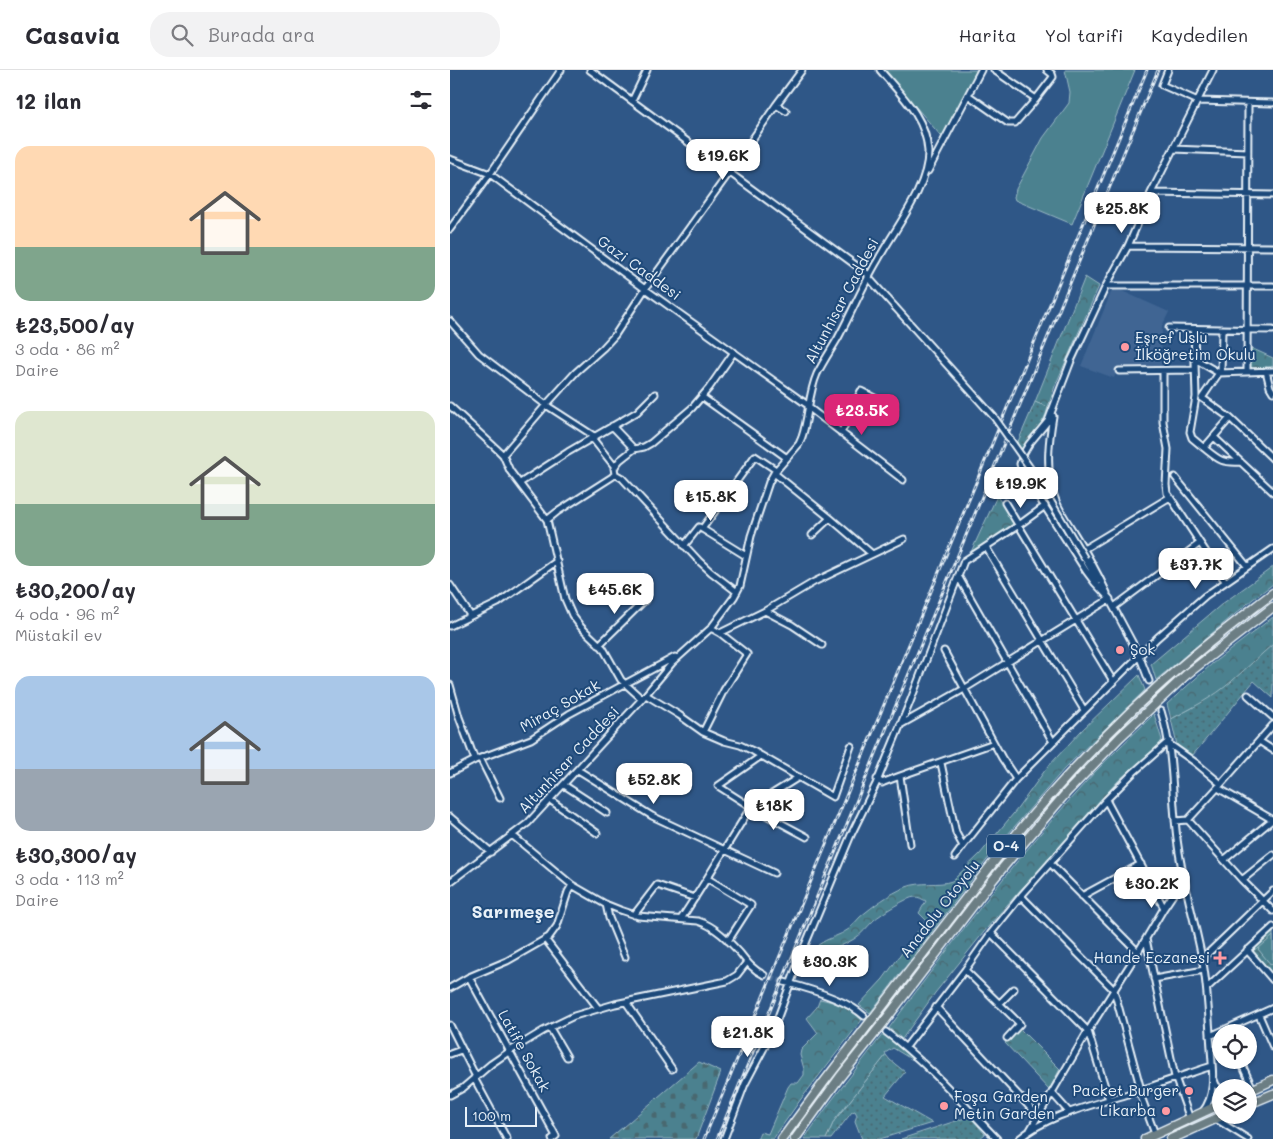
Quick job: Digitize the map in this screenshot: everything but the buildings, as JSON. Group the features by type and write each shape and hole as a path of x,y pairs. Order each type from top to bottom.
{"highway":[{"name":"Anadolu Otoyolu","path":"782,1139 834,1068 989,868 1061,783 1113,729 1167,678 1192,656 1273,593"},
{"name":"Anadolu Otoyolu","path":"795,1139 840,1077 991,882 1067,792 1113,744 1186,675 1273,608"},
{"path":"1257,1087 1273,1080"},
{"path":"1257,1101 1273,1094"},
{"path":"1145,1139 1212,1109"},
{"path":"1171,1139 1212,1121"}],"street":[{"path":"450,229 561,70"},
{"path":"590,70 869,276 994,417 1034,475 1110,600 1139,655 1149,682"},
{"path":"632,101 647,70"},
{"path":"503,455 576,372 615,335 645,288 802,70"},
{"name":"Altunhisar Caddesi","path":"450,882 528,823 644,697 680,654 711,628 737,592 742,581 746,556 769,482 799,444 817,375 869,276 923,181 928,151 920,121 880,70"},
{"path":"923,181 981,70"},
{"path":"994,70 1036,100"},
{"path":"968,95 1012,124 1019,120 1052,78 1052,74 1047,70"},
{"path":"1168,70 1162,85 1198,101 1273,103"},
{"path":"1110,600 1090,577 1022,471 1020,464 1026,449 1045,426 1054,408 1071,361 1106,286 1128,246 1151,193 1213,70"},
{"path":"1247,371 1248,103"},
{"path":"776,105 786,111"},
{"path":"1173,149 1248,152"},
{"name":"Gazi Caddesi","path":"450,159 490,174 734,352 903,480"},
{"path":"1151,193 1273,195"},
{"path":"1128,246 1273,247"},
{"path":"1106,286 1273,286"},
{"path":"450,321 479,354 546,405 593,437 615,467"},
{"path":"1168,328 1273,330"},
{"path":"1194,329 1195,370 1199,398 1190,434 1194,440 1221,460 1242,462"},
{"path":"1199,398 1220,373 1222,330"},
{"path":"547,520 612,477 615,474 615,467 618,462 634,449 652,443 692,408 734,352"},
{"path":"1195,359 1220,373 1273,371"},
{"path":"1119,371 1195,370"},
{"path":"1162,371 1163,422 1168,449 1167,490 1170,498 1225,581"},
{"path":"1266,371 1273,392"},
{"path":"841,432 861,391 894,408"},
{"path":"520,484 593,437 637,412 655,394"},
{"path":"702,397 787,458"},
{"path":"1199,398 1230,418 1273,459"},
{"path":"450,406 503,455 507,466 547,520 566,604 581,627 599,644 624,684 644,697 679,715 703,732 746,748 833,797 851,746"},
{"path":"1054,408 1048,459 1052,488 1060,510 1101,580 1110,600"},
{"path":"1204,448 1230,418"},
{"path":"612,426 634,449"},
{"path":"1214,437 1273,492"},
{"path":"702,529 754,456 872,554"},
{"path":"615,474 662,520 684,546 711,572 737,592"},
{"path":"1175,477 1247,566"},
{"path":"1084,550 1170,498"},
{"path":"1006,503 1113,681"},
{"path":"724,1139 745,1084 772,1033 802,950 851,834 878,780 964,561 1045,506"},
{"path":"812,535 830,518"},
{"path":"684,546 699,526 746,556"},
{"path":"720,633 765,611 814,582 904,539"},
{"path":"1114,607 1200,543"},
{"path":"986,547 1084,710"},
{"path":"955,857 1016,779 1139,655 1205,596 1273,549"},
{"path":"450,626 498,603 556,562"},
{"path":"958,576 1053,742"},
{"path":"450,585 470,615"},
{"path":"599,644 645,600"},
{"path":"900,725 964,689 1110,600"},
{"path":"765,611 792,625 822,645"},
{"path":"703,732 724,690 747,654 711,628"},
{"path":"944,651 994,743 1016,779"},
{"name":"Miraç Sokak","path":"450,773 477,759 531,739 569,714 680,654"},
{"path":"450,685 459,717 477,759 500,798"},
{"path":"1248,695 1273,717"},
{"path":"1019,1139 1030,1130 1069,1112 1212,1066 1207,988 1178,846 1169,742 1161,711"},
{"path":"1175,821 1188,820 1273,725"},
{"path":"1169,742 1196,763 1219,786 1273,820 1224,860"},
{"path":"906,1047 992,933 1050,863 1106,800 1134,772 1169,742"},
{"path":"1259,742 1273,750"},
{"path":"878,780 882,783 994,743"},
{"path":"761,756 718,786 751,808 806,837"},
{"path":"941,762 956,833 963,846"},
{"path":"578,770 652,816 774,873"},
{"path":"900,776 910,844"},
{"path":"681,920 751,808 799,777"},
{"path":"564,785 607,813"},
{"path":"550,800 597,833"},
{"path":"1106,800 1164,908"},
{"path":"450,817 491,852"},
{"path":"1188,820 1273,911"},
{"path":"512,835 572,885 606,904 634,915 702,922 712,928 754,969 764,975"},
{"path":"1242,880 1273,855"},
{"path":"1050,863 1138,952"},
{"path":"1082,896 1141,864"},
{"path":"708,878 751,905 728,942"},
{"path":"1030,1130 1088,1031 1184,878"},
{"path":"450,988 469,977 507,961 552,934 557,926 572,885"},
{"path":"634,915 657,885 695,898"},
{"path":"1202,959 1273,891"},
{"path":"1022,896 1114,990 1140,1090 1155,1134"},
{"path":"606,904 609,918 625,957"},
{"path":"1207,988 1273,927"},
{"path":"992,933 1088,1031 1109,1100"},
{"path":"546,939 598,1008"},
{"path":"1146,939 1175,1077 1190,1119"},
{"path":"1247,950 1273,980"},
{"path":"450,1095 463,1088 491,1064 510,1051 574,1016 598,1008 727,981 737,975 747,962"},
{"path":"965,970 1020,1024 1007,1038"},
{"path":"1154,979 1204,970"},
{"name":"Latife Sokak","path":"469,977 554,1137"},
{"path":"784,982 844,1004 858,1010 864,1016"},
{"path":"999,1004 1014,989"},
{"path":"626,1002 672,1069"},
{"path":"936,1007 1038,1116"},
{"path":"1241,1024 1273,1008"},
{"path":"1259,1015 1273,1047"},
{"path":"450,1025 507,1139"},
{"path":"550,1028 567,1057"},
{"path":"886,1032 931,1070 996,1139"},
{"path":"450,1054 461,1050"},
{"path":"1200,1115 1210,1099 1212,1069"},
{"path":"1052,1093 1069,1112"},
{"path":"1224,1124 1245,1138"}],"shaded area":[{"name":"Eşref Uslu İlköğretim Okulu","path":"1112,290 1122,291 1169,312 1162,326 1161,368 1118,367 1114,378 1081,366"}],"green space":[{"path":"884,70 978,70 948,130 941,136"},
{"path":"1065,70 1135,70 1072,224 1015,200 1014,197 1016,189 1043,138 1069,103 1070,92"},
{"path":"1085,277 1099,286 1055,386 1048,407 1035,402"},
{"path":"1251,348 1273,358 1273,368 1250,369"},
{"path":"1035,402 1048,407 1046,414 1040,426 1021,450 1017,444"},
{"path":"997,496 1015,524 971,552"},
{"path":"1273,567 1273,584 1156,680 1151,664 1222,604"},
{"path":"1273,617 1273,644 1225,687 1203,702 1171,719 1167,704 1213,663"},
{"path":"1273,644 1273,698 1254,681 1192,756 1177,745 1171,719 1192,708"},
{"path":"1139,675 1145,690 1064,769 996,848 870,1013 859,1005 883,979 926,920 919,913 926,901 915,897 900,903 874,920 857,937 838,947 821,953 818,945 849,929 870,909 906,887 952,881 980,854 1018,808 1046,769 1081,731"},
{"path":"1154,714 1162,740 1159,745 1119,780 1047,863 992,922 935,993 902,1039 889,1028 963,930 1067,803 1101,766"},
{"path":"1273,932 1273,975 1253,950"},
{"path":"1273,936 1273,963 1271,965 1258,949"},
{"path":"820,999 842,1006 862,1020 801,1099 773,1139 757,1139 760,1132 768,1134 788,1087 791,1083 798,1083 804,1075 800,1055 801,1050 818,1033 807,1018 817,1007"},
{"path":"1019,1028 1060,1069 1049,1090 1005,1043"},
{"path":"883,1034 896,1041 917,1061 893,1048 885,1053 886,1055 834,1121 826,1139 804,1139 832,1100"},
{"path":"886,1055 905,1072 885,1096 932,1123 880,1139 862,1139 855,1121 857,1115 855,1111 852,1112 831,1139 826,1139 834,1121"},
{"path":"699,1062 721,1072 696,1139 609,1139"},
{"path":"968,1117 985,1134 979,1139 901,1139"}],"tunnel":[{"path":"1149,681 1161,711"},
{"path":"764,975 784,982"},
{"path":"864,1016 886,1032"}],"railway":[{"path":"704,1139 1147,70"},
{"path":"717,1139 1158,70"}],"place":[{"name":"Eşref Uslu İlköğretim Okulu","path":"1125,347"},
{"name":"Şok","path":"1120,650"},
{"name":"Hande Eczanesi","path":"1220,958"},
{"name":"Packet Burger","path":"1189,1091"},
{"name":"Foşa Garden Metin Garden","path":"944,1106"},
{"name":"Likarba","path":"1166,1111"}],"district":[{"name":"Sarımeşe","path":"513,912"}]}
